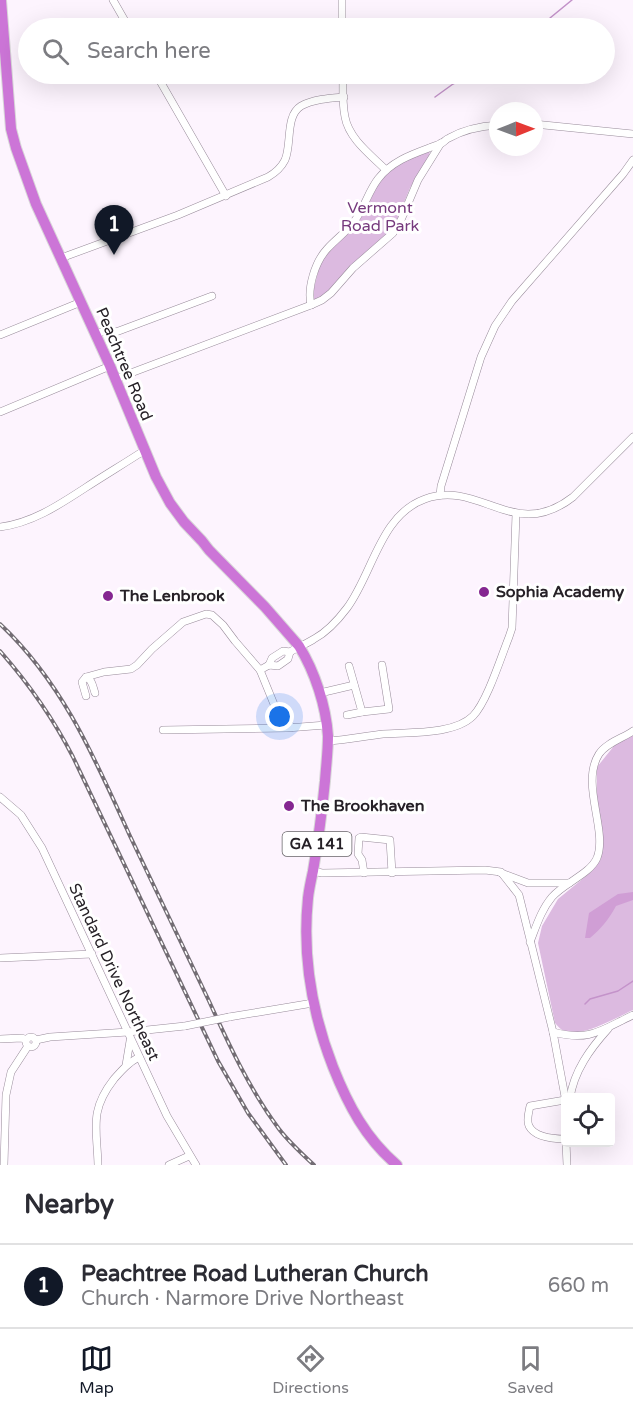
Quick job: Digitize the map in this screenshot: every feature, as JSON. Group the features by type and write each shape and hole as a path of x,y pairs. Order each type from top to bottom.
{"highway":[{"name":"Peachtree Road","path":"1,0 11,129 15,145 36,204 96,334 165,496 174,510 209,550 265,607 294,649 303,653 320,693"},
{"name":"GA 141","path":"320,693 328,741 322,809 308,898 306,943 308,974 323,1040 344,1095 362,1127 394,1164"}],"street":[{"path":"113,0 123,18"},
{"path":"342,0 342,18"},
{"path":"162,84 226,196"},
{"path":"343,84 345,117 350,131 360,145 386,170"},
{"path":"61,258 178,215 268,177 280,168 287,153 292,117 299,108 331,98 344,97"},
{"path":"543,125 633,134"},
{"path":"311,305 311,286 320,258 326,249 354,222 373,186 386,170 405,157 441,143 451,136 489,127"},
{"path":"115,379 322,300 353,268 393,233 418,180 441,143"},
{"path":"440,495 480,357 495,326 511,302 633,160"},
{"path":"96,334 107,330 116,332 212,296"},
{"path":"0,334 81,302"},
{"path":"0,412 110,366"},
{"path":"260,670 269,665 278,666 288,659 294,649 325,631 346,609 387,533 399,516 417,502 440,495 463,497 516,513 541,514 563,505 573,497 632,441"},
{"path":"0,527 36,517 145,450"},
{"path":"328,741 456,727 474,716 484,700 512,628 516,513"},
{"path":"86,677 89,678 94,690 85,693 82,682 86,677 131,669 183,622 206,614 212,615 260,670 280,719 292,728"},
{"path":"347,715 389,709 382,665"},
{"path":"349,666 350,686 362,712"},
{"path":"320,693 350,686"},
{"path":"163,730 204,731 326,725"},
{"path":"530,942 539,919 552,897 596,860 599,840 593,789 595,762 600,752 633,731"},
{"name":"Standard Drive Northeast","path":"0,797 21,815 42,848 167,1116 196,1165"},
{"path":"364,873 362,860 358,854 358,840 361,837 390,840 392,873"},
{"path":"313,871 392,873 484,870 501,873 528,883 569,883"},
{"path":"501,873 519,895 553,1032 564,1093"},
{"path":"0,958 92,954"},
{"path":"4,1165 6,1095 11,1072 30,1036 36,1040 50,1036 129,1036 313,1003"},
{"path":"553,1032 580,1037 595,1033 633,1015"},
{"path":"570,1093 578,1069 609,1027"},
{"path":"126,1065 129,1036"},
{"path":"0,1039 22,1038 27,1043"},
{"path":"98,1165 95,1125 101,1097 126,1065 139,1057"},
{"path":"561,1102 530,1106 527,1116 529,1126 539,1135 561,1140"},
{"path":"566,1147 567,1165"},
{"path":"169,1165 189,1156"}],"green space":[{"name":"Vermont Road Park","path":"430,151 410,188 393,229 331,292 314,300 314,288 320,264 383,176 406,159"},
{"path":"633,733 633,1010 588,1030 569,1032 562,1030 555,1023 538,943 542,926 558,899 591,872 601,859 603,840 597,797 597,767 614,746"}],"shaded area":[{"path":"633,892 633,900 616,906 598,931 590,938 585,938 589,913 618,894"}],"waterway":[{"path":"550,18 572,0"},
{"path":"435,97 453,84"},
{"path":"585,1004 590,999 618,991 633,981"}],"railway":[{"path":"0,624 42,671 76,723 241,1067 279,1129 314,1165"},
{"path":"0,651 40,702 73,757 218,1061 248,1113 286,1165"}],"place":[{"name":"Peachtree Road Lutheran Church","path":"114,255"},
{"name":"Sophia Academy","path":"484,592"},
{"name":"The Lenbrook","path":"108,596"},
{"name":"The Brookhaven","path":"289,806"}]}
